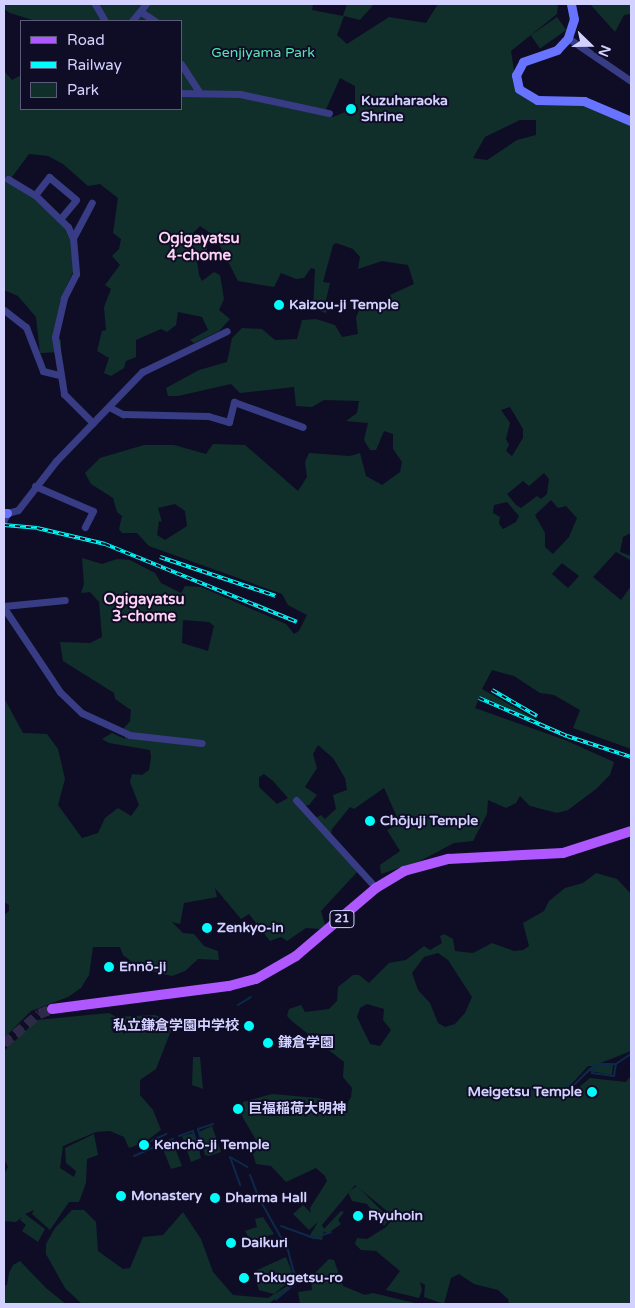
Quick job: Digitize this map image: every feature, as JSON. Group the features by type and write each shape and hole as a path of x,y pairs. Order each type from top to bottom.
{"main road":[{"name":"21","path":"52,1009 228,986 256,979 296,956 376,888 404,871 430,862 479,855 563,853 631,831"}],"street":[{"path":"95,4 104,20"},
{"path":"133,20 146,4"},
{"path":"571,4 574,19 568,38 558,50 523,62 516,75 519,89 538,100 584,102 631,121"},
{"path":"141,12 153,20"},
{"path":"568,38 631,81"},
{"path":"182,66 198,92"},
{"path":"182,93 240,94 329,113"},
{"path":"35,195 49,177 76,200 60,219"},
{"path":"8,180 35,195 60,219 74,238"},
{"path":"92,203 74,238 76,274 55,330 59,375 64,394 94,423"},
{"path":"4,313 26,328 43,371 59,375"},
{"path":"5,515 18,510 35,486 109,407 127,385 152,365 227,331"},
{"path":"109,407 123,414 208,416 230,422 234,402 303,427"},
{"path":"35,486 93,511 85,527"},
{"path":"65,600 4,607 60,692 82,713 130,735 202,743"},
{"path":"296,800 376,888"}],"green space":[{"name":"Genjiyama Park","path":"4,4 313,4 312,10 343,16 347,4 374,4 360,20 344,16 337,35 347,44 389,17 426,23 438,4 558,4 557,14 511,51 517,90 534,102 587,105 631,126 631,533 623,537 620,552 631,556 631,567 630,560 616,552 593,577 621,600 631,586 631,749 573,728 580,710 554,695 540,693 514,676 492,670 482,689 542,723 480,696 475,708 565,740 614,762 610,775 596,789 568,810 557,813 530,806 520,796 516,803 506,808 488,800 487,814 473,841 454,843 420,861 381,874 380,865 400,851 387,830 397,825 397,817 384,788 354,809 350,807 332,829 330,837 358,871 321,911 325,925 320,929 306,928 287,941 281,937 270,941 249,914 241,919 215,888 217,897 184,903 180,924 172,922 183,933 194,934 204,946 218,951 219,960 198,959 185,971 172,976 151,971 147,965 132,962 123,955 120,947 93,947 89,975 81,988 68,997 31,1011 4,1038 4,915 9,911 9,905 4,902 4,698 23,733 47,734 58,749 65,779 58,805 82,838 98,833 105,818 118,808 131,816 139,805 130,782 132,774 142,775 149,770 150,750 109,743 102,739 112,733 125,739 124,728 130,721 131,710 115,699 114,693 63,661 60,642 90,643 102,637 99,602 90,592 81,593 84,584 82,558 102,564 117,559 130,560 155,573 161,583 181,593 185,586 201,587 286,624 294,634 299,631 307,615 288,605 282,594 149,546 137,533 122,533 119,529 122,516 117,512 113,498 91,484 85,473 100,458 144,445 174,445 206,454 213,444 245,445 298,491 307,477 305,462 309,453 350,456 360,453 366,476 382,485 400,472 402,462 393,449 393,434 384,431 376,450 370,450 364,440 368,423 346,421 357,413 359,401 324,400 312,407 296,406 294,387 240,393 231,384 178,396 168,396 166,388 199,370 227,362 232,338 242,328 262,329 275,340 297,339 302,320 316,319 335,325 342,337 358,334 356,318 361,305 379,306 384,301 395,306 390,295 414,284 408,265 382,261 358,269 360,257 353,249 336,243 333,245 323,282 330,283 326,300 330,300 326,313 313,309 315,269 311,268 304,278 296,279 281,273 274,287 238,281 215,236 200,226 193,233 207,247 207,257 197,261 199,275 202,281 214,272 220,275 224,299 219,310 230,319 219,331 194,343 190,340 208,330 202,317 178,312 176,325 167,332 161,329 136,340 136,357 126,361 124,368 111,376 104,373 109,358 97,351 102,331 106,330 104,307 111,289 105,285 120,265 112,256 119,249 121,239 113,233 118,198 100,184 88,186 63,164 48,156 29,154 12,177 15,182 58,217 75,239 73,272 61,299 53,335 61,340 61,352 40,353 36,317 18,296 4,290 4,71 12,80 20,76 20,110 182,110 182,20 33,20 10,13 4,9","holes":["340,78 355,86 355,108 333,117 324,114","520,120 536,120 536,135 517,140 487,160 473,158 485,137","510,407 523,429 523,438 512,456 506,451 509,445 506,439 510,423 501,410","544,473 549,479 547,494 541,499 537,496 521,508 507,494 523,481 529,486","551,500 558,508 566,506 577,518 569,537 553,554 545,547 545,533 535,515","507,502 519,516 516,522 503,529 499,524 500,517 493,513 494,505","175,504 185,511 187,526 165,540 157,535 159,521 162,522 158,508","562,563 579,576 568,588 552,574","183,620 209,622 214,626 208,651 182,643","318,745 333,758 345,778 347,790 333,795 336,809 325,819 321,815 312,820 300,806 309,805 317,795 305,787 317,768 313,754","264,774 288,798 277,804 259,787 259,777"]},
{"path":"590,4 631,4 631,14 624,15 615,32"},
{"path":"557,17 566,30 540,48 531,35"},
{"path":"596,873 617,879 631,894 631,1051 598,1064 613,1065 612,1075 590,1071 576,1083 592,1066 588,1066 568,1088 572,1093 590,1078 626,1082 631,1076 631,1304 509,1304 508,1299 498,1290 474,1284 459,1274 451,1278 444,1304 424,1297 425,1285 420,1282 422,1290 419,1298 386,1290 400,1271 376,1251 361,1250 355,1244 357,1238 367,1239 386,1227 393,1219 387,1211 355,1185 322,1225 324,1229 341,1211 344,1212 338,1220 341,1224 327,1234 324,1231 322,1240 309,1237 318,1222 309,1230 293,1214 303,1205 311,1213 310,1208 327,1181 325,1176 316,1168 286,1182 271,1166 256,1164 253,1154 260,1147 242,1116 243,1102 272,1094 317,1098 338,1103 348,1102 351,1097 352,1088 343,1077 344,1062 293,1022 287,1016 289,1009 301,1005 305,1012 329,1009 337,1001 338,987 353,975 359,975 369,983 389,963 406,960 424,946 430,950 442,943 440,936 444,934 453,939 455,951 473,953 492,943 514,951 523,950 529,946 523,923 544,911 549,901 565,888 583,883","holes":["438,953 448,960 472,997 465,1013 455,1024 445,1027 438,1023 430,1003 418,990 412,973 424,957","367,1004 384,1009 383,1020 391,1030 380,1046 370,1044 357,1017 360,1008"]},
{"path":"109,1013 116,1017 155,1015 174,1023 156,1069 140,1080 140,1095 153,1110 161,1130 145,1142 129,1148 124,1137 110,1131 96,1132 63,1146 60,1168 74,1177 76,1171 66,1163 65,1148 94,1134 98,1155 87,1159 86,1183 79,1202 69,1202 50,1230 32,1214 34,1210 25,1214 45,1229 38,1242 22,1231 26,1225 20,1220 22,1217 16,1222 4,1221 4,1174 8,1167 4,1159 4,1051 37,1020"},
{"path":"193,1057 200,1057 203,1089 192,1085"},
{"path":"212,1126 221,1152 209,1156 205,1155 199,1132"},
{"path":"194,1133 201,1158 191,1162 182,1136"},
{"path":"173,1143 182,1166 171,1169 163,1149"},
{"path":"357,1186 390,1219 384,1226 367,1204 352,1201 348,1192"},
{"path":"72,1210 84,1210 96,1222 98,1251 123,1269 130,1268 143,1237 163,1235 183,1212 201,1239 213,1272 233,1295 268,1298 289,1285 294,1274 286,1244 296,1275 292,1287 268,1304 82,1304 65,1288 46,1254 46,1244 55,1228"},
{"path":"263,1217 274,1234 251,1241 245,1231 257,1227 255,1219"},
{"path":"286,1257 292,1272 286,1284 274,1294 259,1290 253,1272"},
{"path":"329,1259 334,1260 343,1286 365,1295 373,1293 419,1304 300,1304 298,1292 312,1290 311,1277"},
{"path":"20,1261 46,1288 66,1304 4,1304 4,1286 7,1285 9,1273 13,1265"}],"waterway":[{"path":"238,1005 251,997"},
{"path":"564,1093 569,1083 573,1086 590,1069 593,1069 592,1073 614,1076 616,1064 631,1054"},
{"path":"593,1069 595,1064 616,1064"},
{"path":"204,1150 198,1129 213,1124"},
{"path":"179,1136 193,1131 199,1152"},
{"path":"151,1141 166,1134"},
{"path":"134,1156 173,1139"},
{"path":"230,1157 240,1185"},
{"path":"230,1157 247,1167"},
{"path":"250,1175 259,1198"},
{"path":"260,1200 288,1250 296,1283 276,1299"},
{"path":"281,1226 314,1238 331,1232"}],"tunnel":[{"path":"4,1044 39,1014 52,1009"}],"railway":[{"path":"4,525 37,528 105,544 297,622"},
{"path":"160,557 276,596"},
{"path":"492,690 537,716"},
{"path":"479,698 567,736 631,757"}],"place":[{"name":"Kuzuharaoka Shrine","path":"351,109"},
{"name":"Kaizou-ji Temple","path":"279,305"},
{"name":"Chōjuji Temple","path":"370,821"},
{"name":"Zenkyo-in","path":"207,928"},
{"name":"Ennō-ji","path":"109,967"},
{"name":"私立鎌倉学園中学校","path":"249,1026"},
{"name":"鎌倉学園","path":"268,1043"},
{"name":"Meigetsu Temple","path":"592,1092"},
{"name":"巨福稲荷大明神","path":"238,1109"},
{"name":"Kenchō-ji Temple","path":"144,1145"},
{"name":"Monastery","path":"121,1196"},
{"name":"Dharma Hall","path":"215,1198"},
{"name":"Ryuhoin","path":"358,1216"},
{"name":"Daikuri","path":"231,1243"},
{"name":"Tokugetsu-ro","path":"244,1278"}],"district":[{"name":"Ogigayatsu 4-chome","path":"199,246"},
{"name":"Ogigayatsu 3-chome","path":"144,608"}]}
